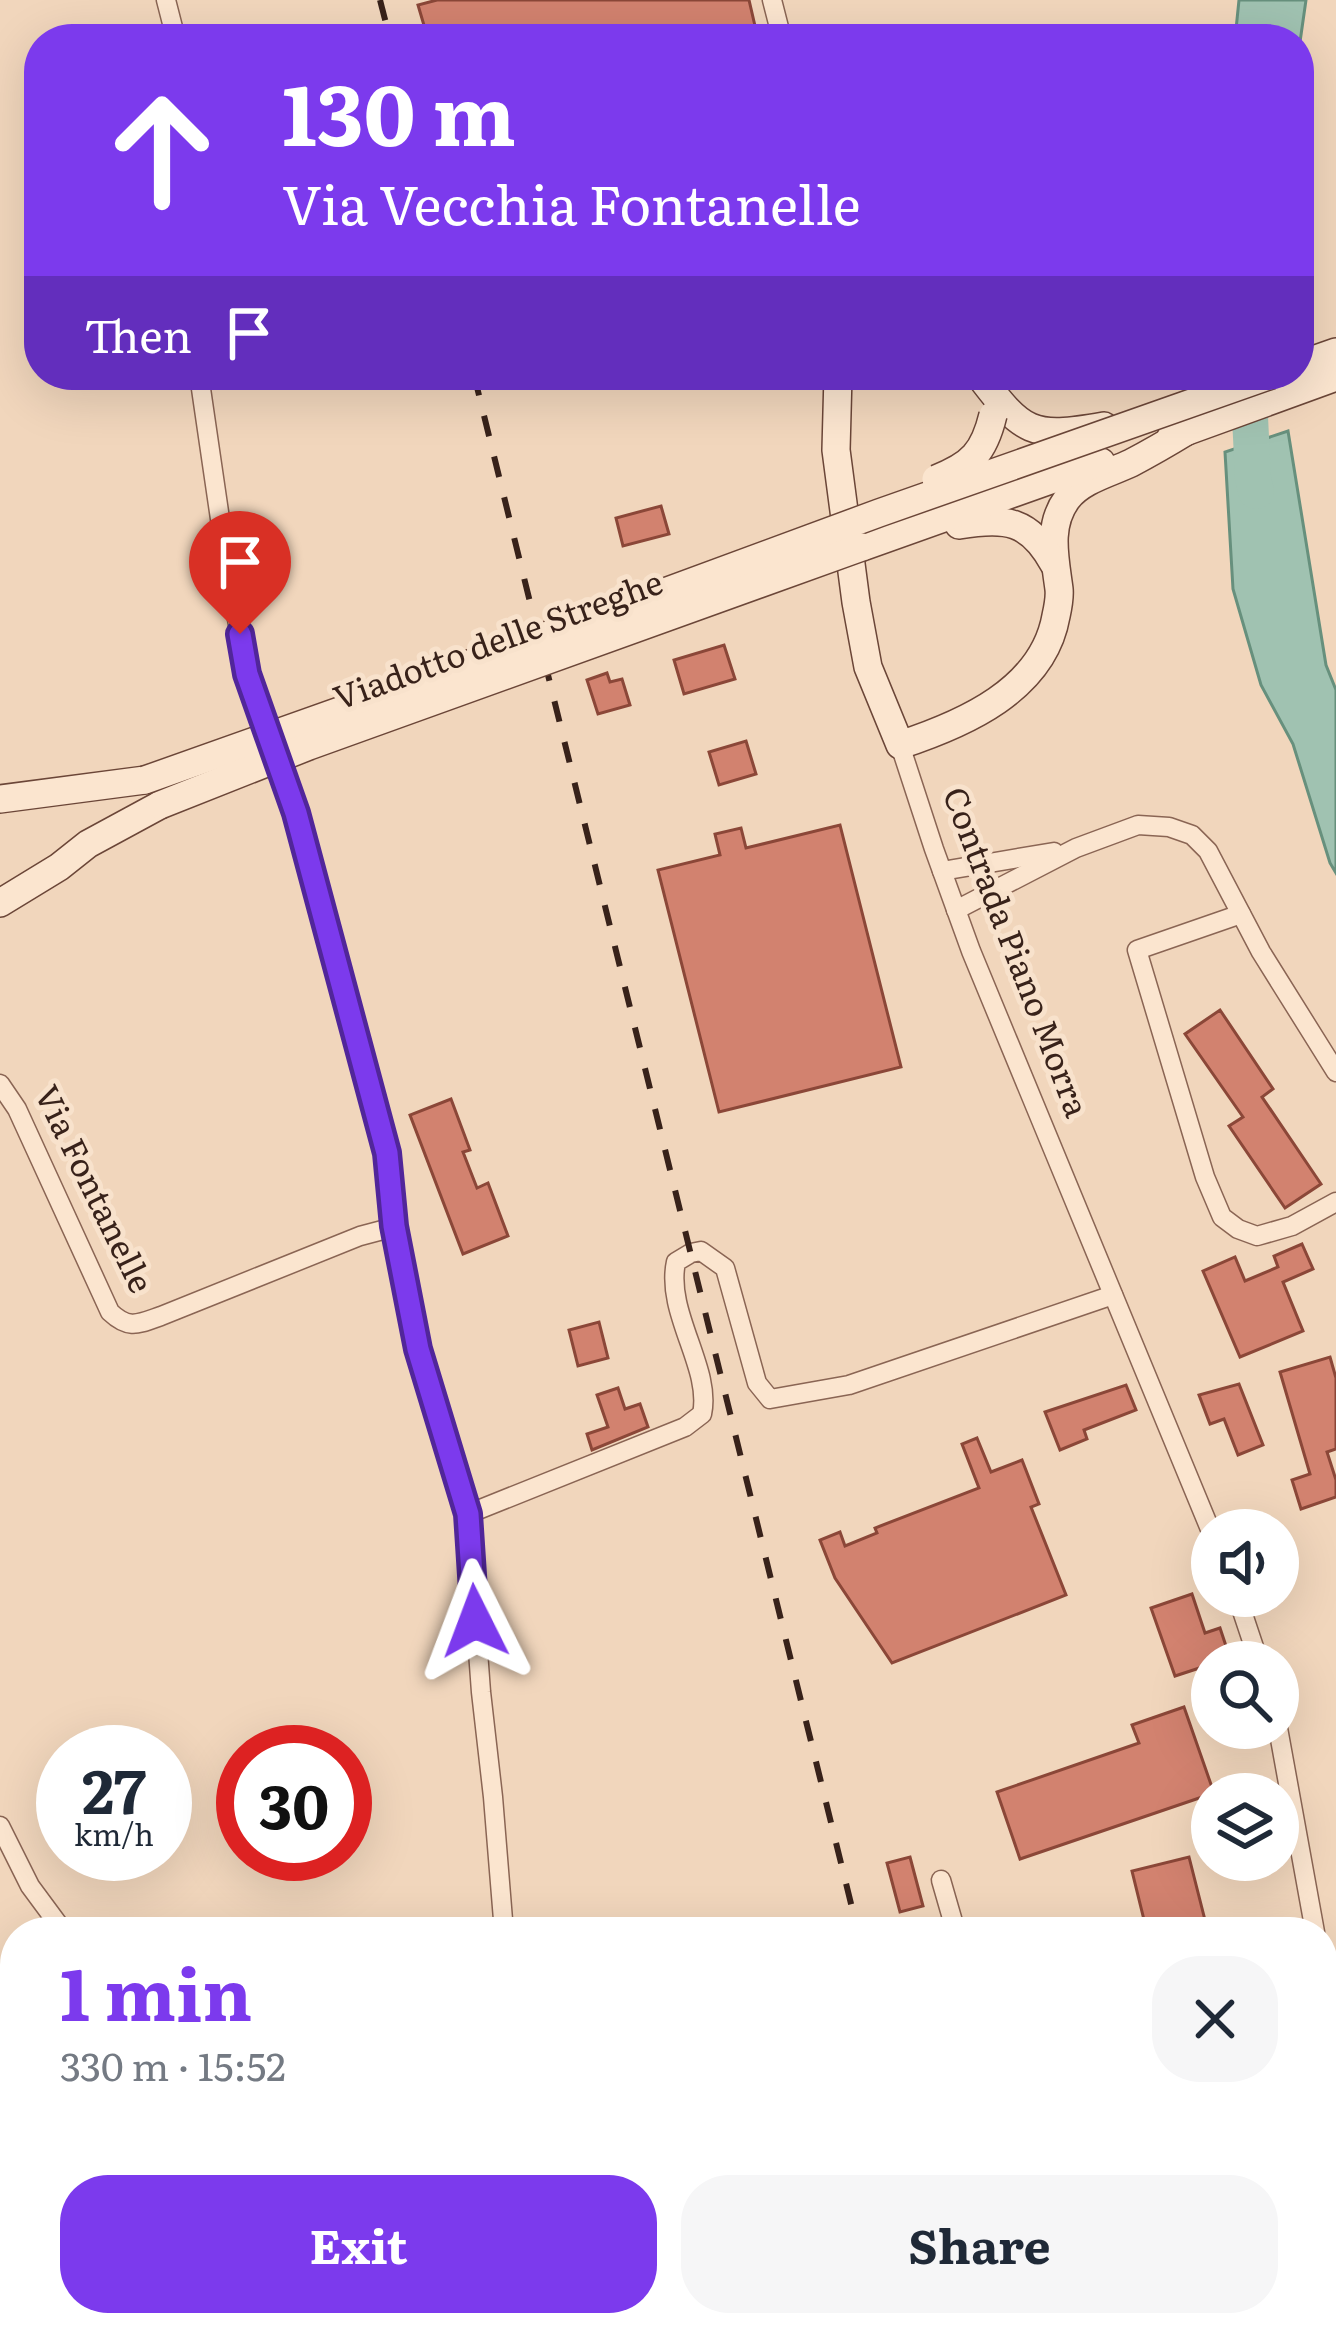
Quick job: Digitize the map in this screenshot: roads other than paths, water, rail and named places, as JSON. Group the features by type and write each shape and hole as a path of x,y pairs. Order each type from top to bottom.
{"main road":[{"name":"Contrada Piano Morra","path":"838,390 836,450 856,602 868,668 900,745"},
{"path":"0,799 145,779 1229,390"},
{"path":"862,548 1300,390"},
{"path":"992,397 1021,424 1058,434 1195,402"},
{"path":"816,536 878,502 961,469 975,458 988,437 992,397"},
{"path":"900,745 937,733 988,707 1040,662 1054,629 1060,594 1050,552 1055,524 1068,497 1187,431"},
{"path":"862,548 982,521 1010,521 1050,552"},
{"name":"Viadotto delle Streghe","path":"0,903 88,844 190,791 862,548"}],"street":[{"path":"201,390 247,674 296,813 387,1153 394,1226 418,1349 468,1514 503,1917"},
{"name":"Contrada Piano Morra","path":"900,745 956,910 1202,1509"},
{"path":"956,910 1076,848 1138,825 1169,827 1192,835 1208,851 1261,952 1336,1072"},
{"path":"942,872 1076,848"},
{"path":"1240,914 1137,950 1204,1178 1222,1217 1258,1236 1292,1226 1336,1202"},
{"name":"Via Fontanelle","path":"0,1084 17,1108 110,1312 122,1323 137,1324 161,1316 394,1226"},
{"path":"468,1514 685,1427 703,1414 706,1398 673,1277 676,1262 691,1253 700,1251 725,1268 757,1383 770,1399 849,1385 1114,1295"},
{"path":"1281,1749 1312,1917"},
{"path":"0,1826 30,1886 53,1917"},
{"path":"941,1880 952,1917"}],"waterway":[{"path":"1249,390 1256,491"}],"railway":[{"path":"380,0 386,24"},
{"path":"478,390 854,1917"}]}
